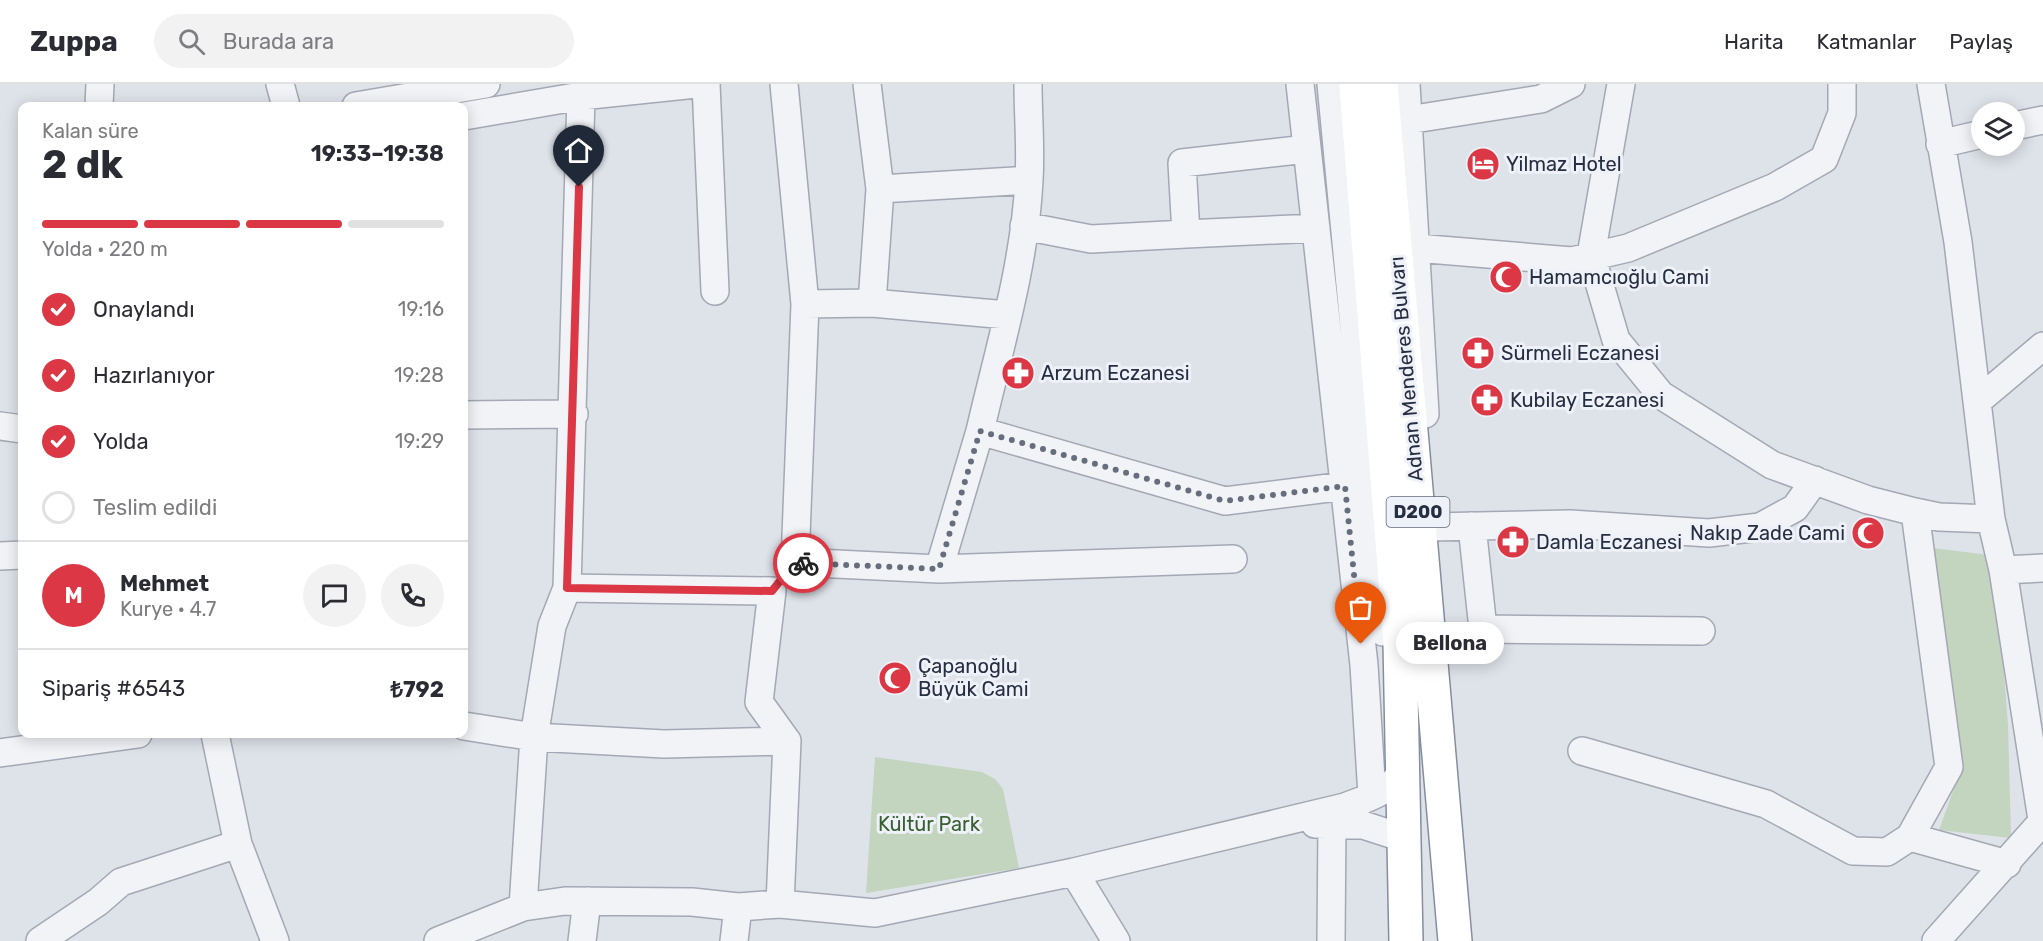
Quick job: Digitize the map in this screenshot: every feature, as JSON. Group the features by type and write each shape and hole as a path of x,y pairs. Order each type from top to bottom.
{"highway":[{"name":"Adnan Menderes Bulvarı","path":"1356,85 1400,642 1400,776 1406,941"},
{"name":"Adnan Menderes Bulvarı","path":"1356,85 1454,930"}],"street":[{"path":"99,102 100,84"},
{"path":"280,84 285,102"},
{"path":"380,102 486,84"},
{"path":"468,115 581,96 696,84"},
{"path":"706,84 715,291"},
{"path":"780,904 787,741 759,702 772,591 795,562 806,304 784,84"},
{"path":"867,84 880,189 872,303"},
{"path":"939,569 980,431 1008,315 1024,226 1029,180 1028,84"},
{"path":"1300,84 1364,665 1372,796"},
{"path":"1406,84 1454,930"},
{"path":"1408,120 1541,99 1571,84"},
{"path":"1622,84 1591,255 1616,340 1660,395 1772,465 1868,500 1915,512 1939,517 1991,519"},
{"path":"1416,248 1572,261 1591,255 1628,249 1775,187 1824,159 1842,113 1842,84"},
{"path":"1931,84 1958,242 1991,519 2036,740 2043,824 1946,927 1936,941"},
{"path":"523,907 534,737 552,626 567,588 574,414 581,96"},
{"path":"2025,124 2043,120"},
{"path":"1940,144 1971,137"},
{"path":"1186,234 1182,163 1307,150"},
{"path":"880,189 1029,180"},
{"path":"1024,226 1091,239 1316,228"},
{"path":"806,304 872,303 1008,315"},
{"path":"1978,400 2043,346"},
{"path":"468,416 574,414"},
{"path":"0,426 18,428"},
{"path":"980,431 1225,501 1345,486"},
{"path":"1431,527 1570,524 1709,533 1760,526 1794,508 1815,480"},
{"path":"1582,751 1766,804 1852,851 1887,852 1910,837 1948,767 1915,512"},
{"path":"1472,526 1483,629 1701,631"},
{"path":"0,556 18,555"},
{"path":"795,562 939,569 1233,559"},
{"path":"2002,570 2043,568"},
{"path":"567,588 772,591"},
{"path":"468,727 534,737 663,744 787,741"},
{"path":"0,753 97,738"},
{"path":"216,738 238,843 275,941"},
{"path":"438,941 523,907 565,901 692,902 738,907 780,904 875,913 1074,872 1345,807 1372,796 1400,776"},
{"path":"1256,828 1332,822 1363,825 1403,838"},
{"path":"1331,941 1332,822"},
{"path":"1910,837 2007,864"},
{"path":"40,941 98,902 121,882 238,843"},
{"path":"1074,872 1116,941"},
{"path":"582,941 587,901"},
{"path":"734,941 738,907"}],"green space":[{"path":"1925,547 1989,555 2002,647 2008,725 2011,838 1939,830 1961,769"},
{"name":"Kültür Park","path":"875,757 982,772 995,779 1003,789 1019,868 866,893"}],"way so far":[{"path":"803,563 939,569 980,431 1225,501 1345,486 1361,644"}],"place":[{"name":"Yilmaz Hotel","path":"1483,164"},
{"name":"Hamamcıoğlu Cami","path":"1506,277"},
{"name":"Sürmeli Eczanesi","path":"1478,353"},
{"name":"Arzum Eczanesi","path":"1018,373"},
{"name":"Kubilay Eczanesi","path":"1487,400"},
{"name":"Nakıp Zade Cami","path":"1868,533"},
{"name":"Damla Eczanesi","path":"1513,542"},
{"name":"Bellona","path":"1361,644"},
{"name":"Çapanoğlu Büyük Cami","path":"895,678"}],"route":[{"path":"579,187 567,588 772,591 795,562 803,563"}]}
